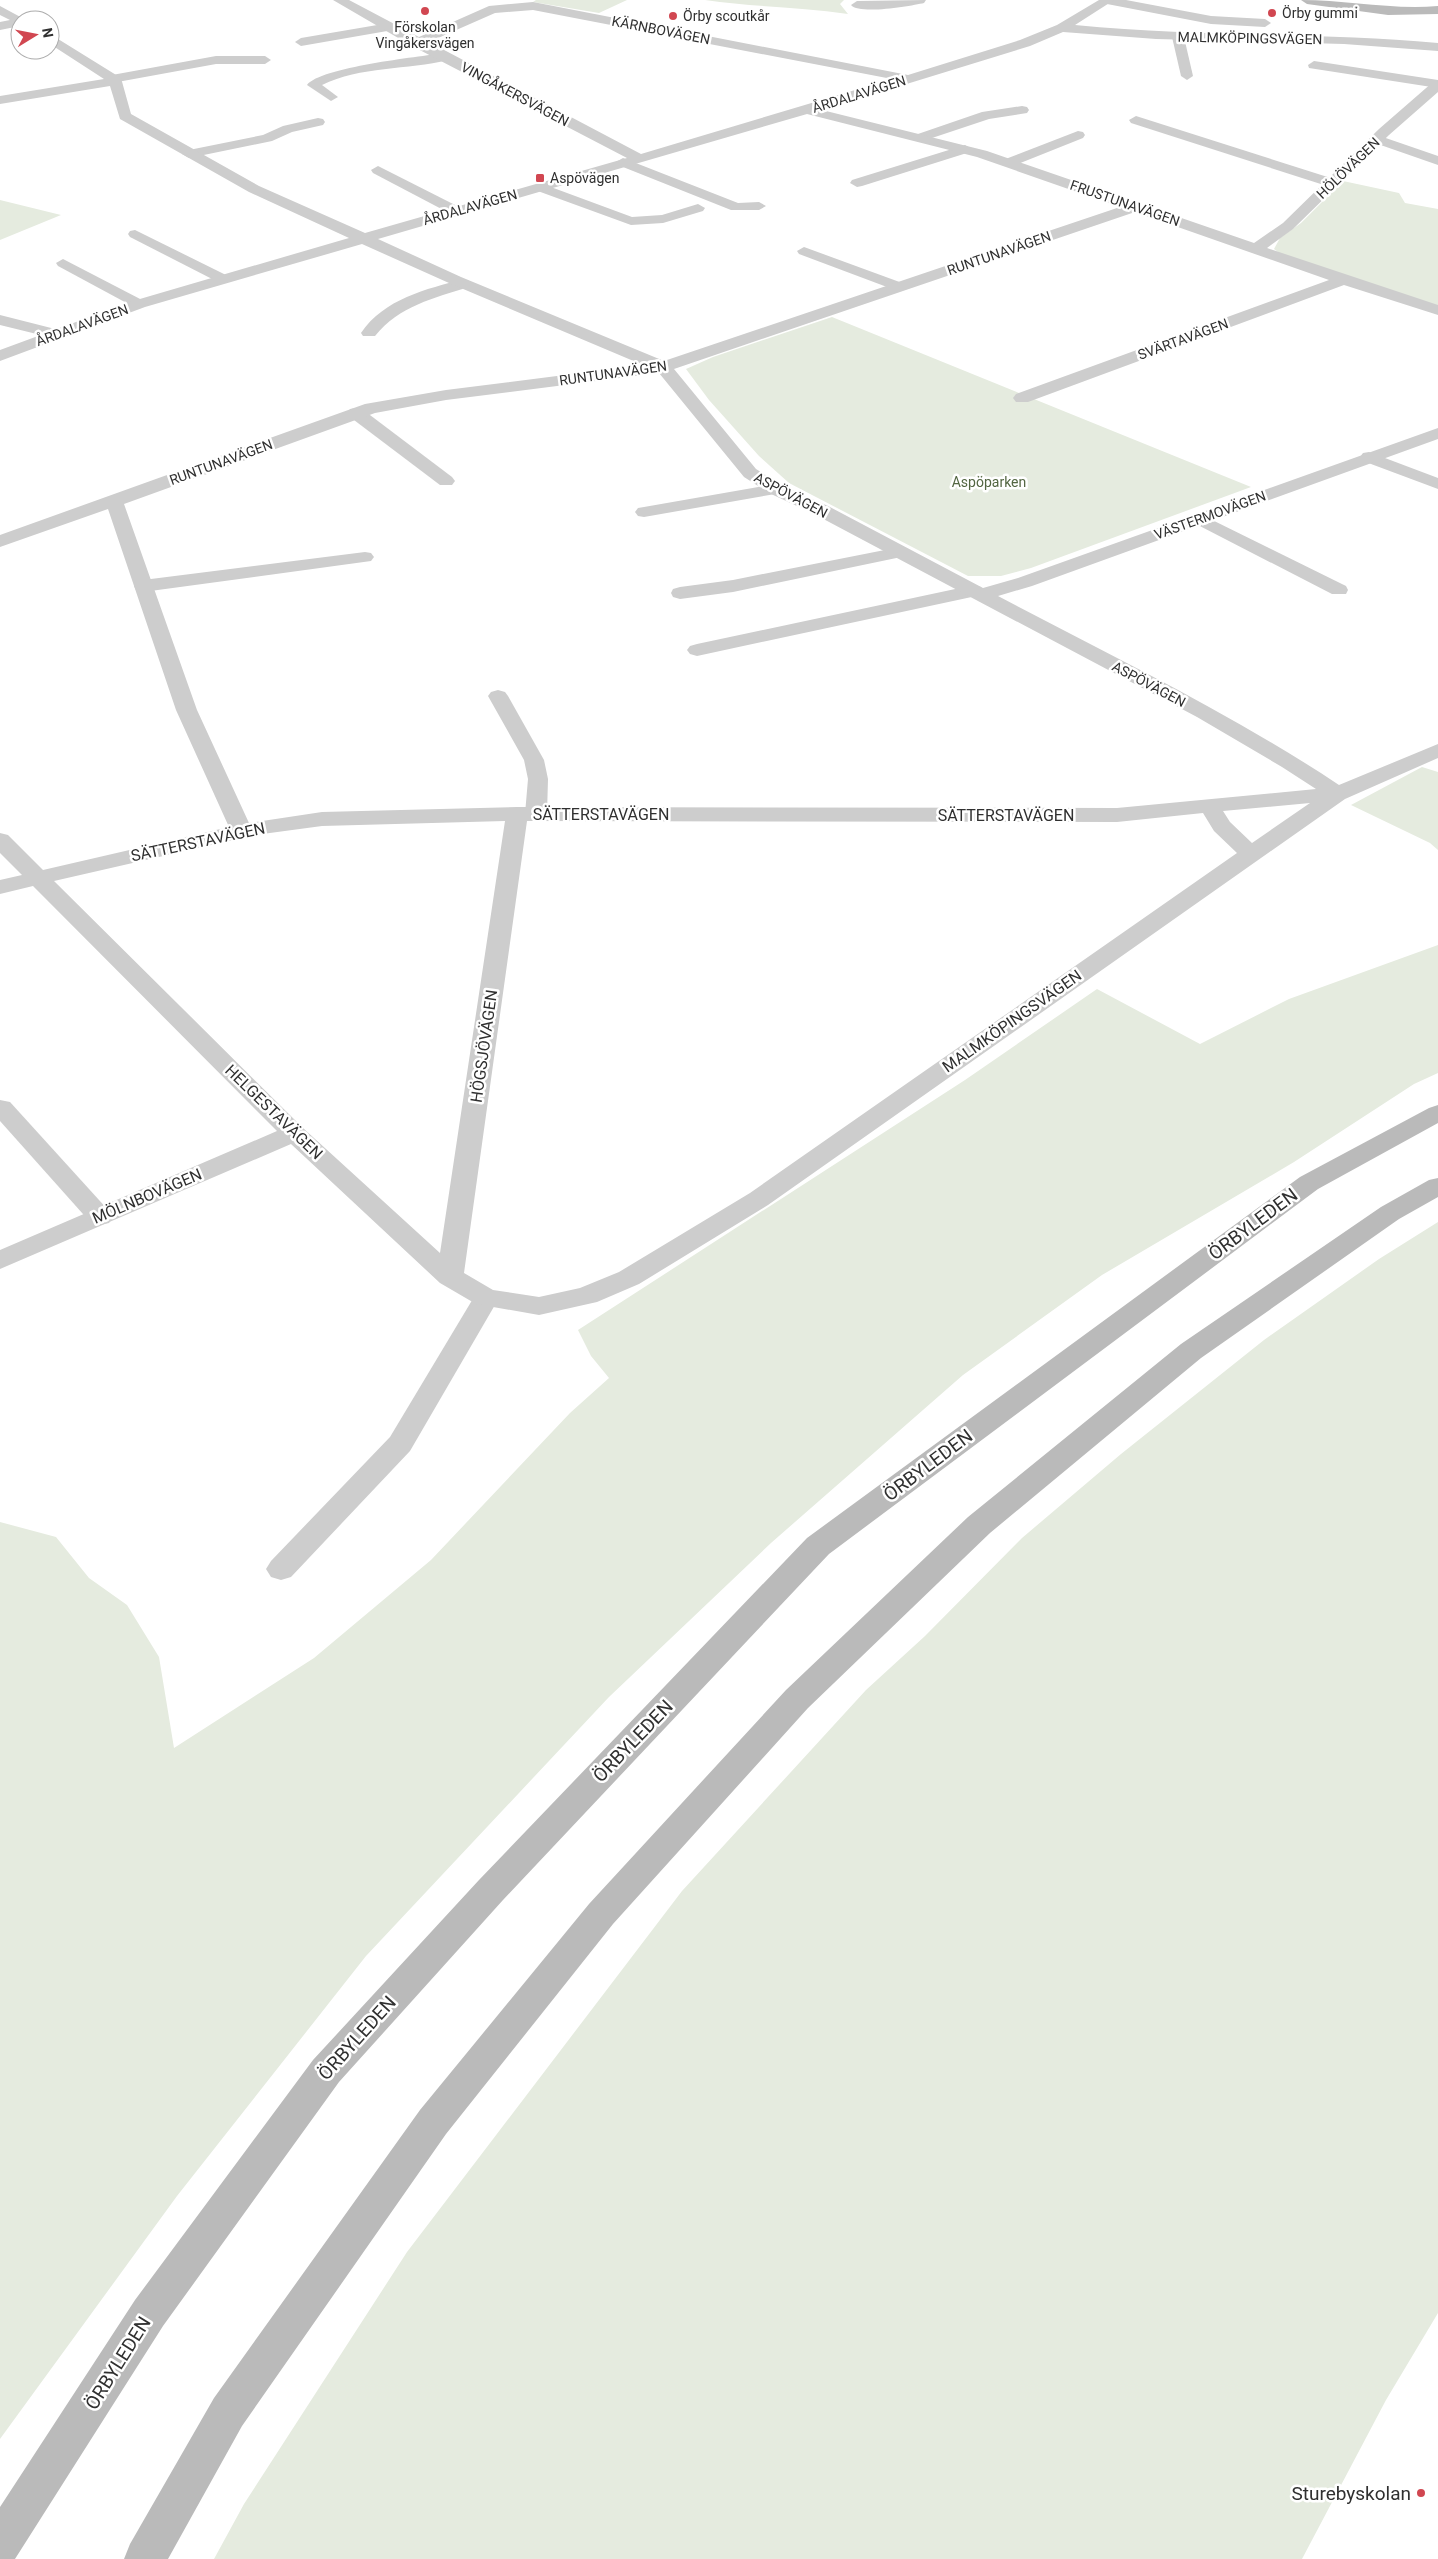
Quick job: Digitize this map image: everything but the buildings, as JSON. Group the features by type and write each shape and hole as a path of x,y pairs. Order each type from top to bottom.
{"main road":[{"path":"1307,0 1395,12 1438,10"},
{"path":"1334,4 1385,6 1438,2"},
{"name":"ÖRBYLEDEN","path":"0,2545 149,2313 326,2071 490,1890 818,1546 1309,1183 1438,1113"},
{"path":"145,2559 228,2412 434,2122 601,1914 798,1699 979,1525 1191,1351 1390,1214 1438,1186"}],"street":[{"name":"VINGÅKERSVÄGEN","path":"339,0 638,158"},
{"path":"856,6 900,4 920,0"},
{"name":"ÅRDALAVÄGEN","path":"0,356 139,304 807,110 1026,43 1062,28 1108,0"},
{"name":"KÄRNBOVÄGEN","path":"418,43 494,8 532,6 910,79"},
{"name":"MALMKÖPINGSVÄGEN","path":"1062,28 1117,34 1386,42 1438,47"},
{"path":"60,45 114,80"},
{"path":"0,100 114,80"},
{"name":"ASPÖVÄGEN","path":"114,80 125,116 189,154 254,189 464,284 663,367 750,473 775,489 900,552 1204,713 1290,762 1336,794"},
{"name":"HÖLÖVÄGEN","path":"1256,249 1288,226 1377,139 1437,87"},
{"name":"FRUSTUNAVÄGEN","path":"807,110 982,154 1344,280 1438,310"},
{"name":"RUNTUNAVÄGEN","path":"0,541 370,408 446,395 663,367 1135,207"},
{"name":"SVÄRTAVÄGEN","path":"1022,398 1344,280"},
{"name":"VÄSTERMOVÄGEN","path":"977,593 1025,582 1438,433"},
{"path":"114,501 170,670 226,802 242,831"},
{"name":"MALMKÖPINGSVÄGEN","path":"587,1296 629,1278 759,1199 1336,794 1438,750"},
{"name":"SÄTTERSTAVÄGEN","path":"0,887 242,831 322,819 527,814 1118,815 1336,794"},
{"path":"1209,806 1222,826 1251,854"},
{"name":"HÖGSJÖVÄGEN","path":"450,1277 527,814"},
{"name":"HELGESTAVÄGEN","path":"0,840 294,1133 450,1277 486,1298 539,1306 587,1296"},
{"name":"MÖLNBOVÄGEN","path":"0,1260 294,1133"}],"lane":[{"path":"1108,0 1211,20 1265,23"},
{"path":"301,42 389,27"},
{"path":"1178,37 1187,76"},
{"path":"331,96 313,86 318,81 339,75 444,57"},
{"path":"114,80 216,60 265,60"},
{"path":"1314,65 1437,87"},
{"path":"920,138 987,115 1022,110"},
{"path":"1136,120 1332,183"},
{"path":"189,154 248,143 288,129 318,122"},
{"path":"1008,163 1078,136"},
{"path":"1377,139 1438,161"},
{"path":"857,184 966,149"},
{"path":"899,183 982,154"},
{"path":"624,162 736,207 759,206"},
{"path":"378,170 456,211"},
{"path":"540,187 631,221 663,219 698,208"},
{"path":"136,234 223,279"},
{"path":"804,251 900,287"},
{"path":"63,263 139,304"},
{"path":"369,333 378,320 396,306 464,284"},
{"path":"0,320 57,334"},
{"path":"356,414 446,481"},
{"path":"1369,457 1438,484"},
{"path":"644,512 775,489"},
{"path":"1200,519 1339,590"},
{"path":"680,593 734,586 900,552"},
{"path":"143,586 365,557"},
{"path":"697,650 977,593"},
{"path":"498,696 534,760 538,779 527,814"},
{"path":"1,1107 100,1217"},
{"path":"281,1569 400,1444 486,1298"}],"green space":[{"path":"536,0 627,0 599,13 533,2"},
{"path":"705,0 844,0 840,4 848,14 813,10"},
{"path":"1343,181 1399,193 1405,203 1438,209 1438,307 1282,255 1274,249 1280,238 1301,223"},
{"path":"0,200 61,215 0,240"},
{"name":"Aspöparken","path":"832,317 1251,487 1031,568 1001,576 968,576 789,483 759,456 709,400 686,369 713,357"},
{"path":"1422,767 1438,772 1438,850 1430,843 1351,805"},
{"path":"1438,945 1438,1073 1414,1084 1294,1162 1102,1275 963,1375 771,1543 609,1697 366,1956 177,2196 0,2439 0,1522 56,1537 89,1578 127,1605 159,1657 174,1748 314,1658 431,1560 570,1413 609,1378 591,1356 578,1330 965,1080 1097,989 1200,1044 1289,999"},
{"path":"1438,1222 1438,2313 1386,2400 1302,2559 214,2559 244,2504 407,2252 682,1891 866,1690 925,1636 1022,1538 1121,1454 1264,1340 1379,1259"}],"place":[{"name":"Förskolan Vingåkersvägen","path":"425,11"},
{"name":"Örby gummi","path":"1272,13"},
{"name":"Örby scoutkår","path":"673,16"},
{"name":"Aspövägen","path":"540,178"},
{"name":"Sturebyskolan","path":"1421,2493"}]}
